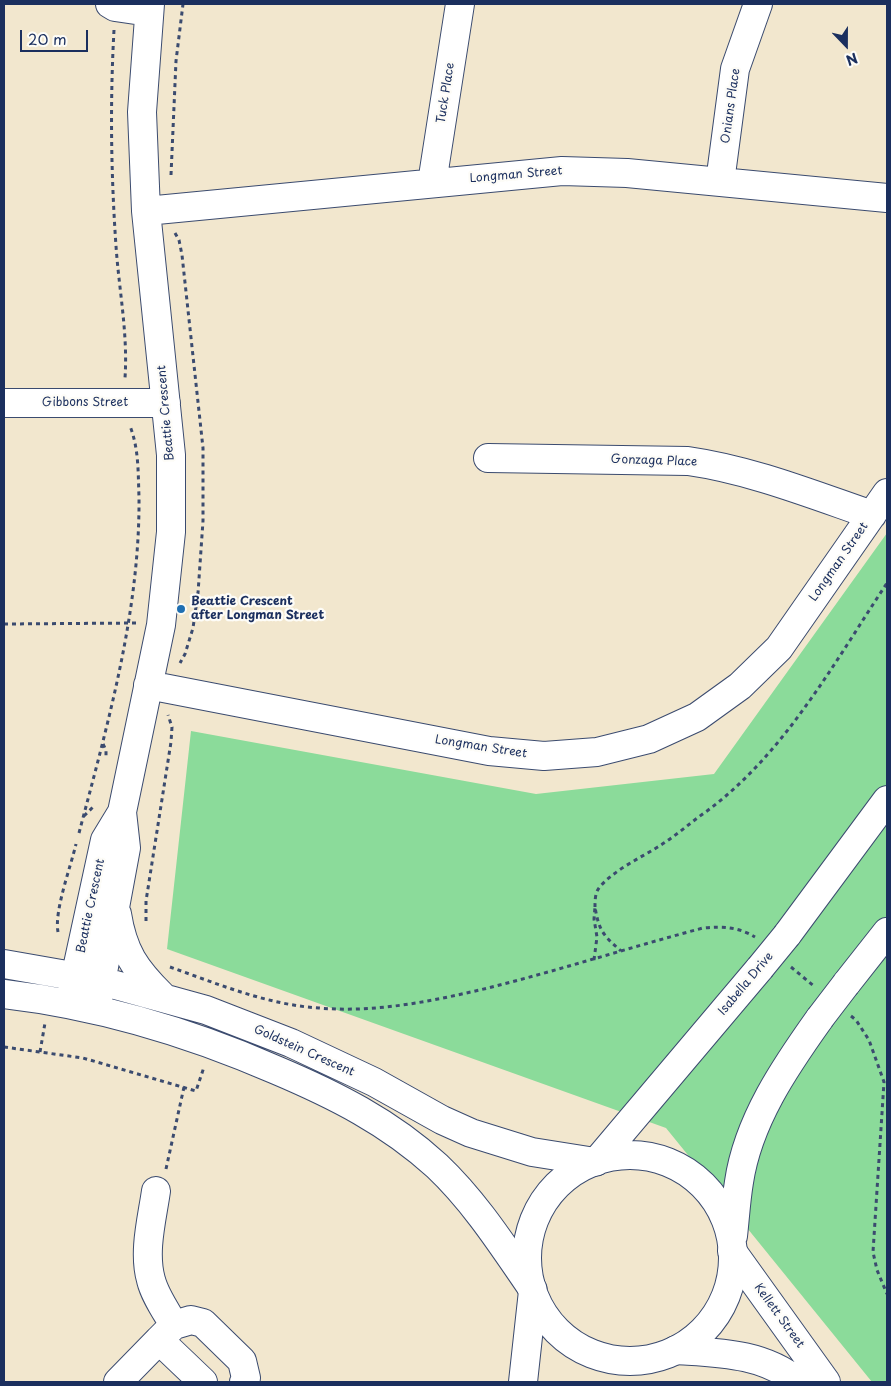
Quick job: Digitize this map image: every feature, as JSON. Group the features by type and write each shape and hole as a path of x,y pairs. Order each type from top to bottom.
{"street":[{"name":"Tuck Place","path":"432,182 460,4"},
{"name":"Onians Place","path":"720,182 735,69 758,4"},
{"name":"Beattie Crescent","path":"88,978 115,905 126,848 122,812 163,608 171,532 171,455 146,211 142,112 150,8 115,7 112,14"},
{"name":"Longman Street","path":"146,211 562,171 627,173 887,198"},
{"name":"Gibbons Street","path":"4,403 166,403"},
{"name":"Gonzaga Place","path":"488,458 688,461 712,464 759,476 872,515"},
{"name":"Longman Street","path":"148,685 489,751 544,756 597,752 648,739 696,717 740,686 779,648 887,493"},
{"name":"Isabella Drive","path":"596,1162 787,935 887,800"},
{"name":"Beattie Crescent","path":"83,1007 105,840 122,812"},
{"path":"115,905 120,931 129,956 143,978 162,996"},
{"path":"732,1249 739,1181 750,1143 768,1100 786,1066 820,1018 887,932"},
{"name":"Goldstein Crescent","path":"4,964 88,978 162,996 206,1010 291,1042 374,1082 442,1120 471,1133 532,1152 596,1162"},
{"path":"4,994 83,1007 141,1021 232,1050 318,1088 361,1110 387,1126 436,1166 458,1188 497,1237 532,1290 539,1306 563,1336 578,1347 614,1360 652,1359 673,1352 702,1332 724,1302 730,1284 733,1265 729,1229 722,1211 699,1182 684,1171 668,1163 632,1155 613,1157 578,1170 548,1196 538,1212 531,1230 528,1250 528,1269 532,1290 524,1382"},
{"path":"156,1191 147,1257 151,1280 160,1302 167,1332 203,1382"},
{"name":"Kellett Street","path":"732,1249 826,1382"},
{"path":"118,1382 167,1332 191,1320 203,1323 242,1361 246,1378 244,1382"},
{"path":"643,1382 673,1352 732,1354 763,1362 791,1376 798,1382"}],"path":[{"path":"170,182 176,61 183,4"},
{"path":"112,14 111,158 116,248 126,353 124,384"},
{"path":"79,834 107,727 128,622 137,554 139,515 138,471 136,440 130,426"},
{"path":"594,960 597,937 594,919 597,890 608,878 664,843 718,802 741,783 761,762 806,705 887,583"},
{"path":"4,624 128,622"},
{"path":"146,930 146,901 171,742 172,727 168,714"},
{"path":"59,937 57,926 60,906 77,843"},
{"path":"595,906 603,935 621,951"},
{"path":"168,966 273,1001 334,1009 386,1007 425,1001 546,974 703,928 719,926 743,930 759,939"},
{"path":"789,964 818,989"},
{"path":"848,1014 856,1020 869,1040 884,1082 873,1252 877,1270 887,1294"},
{"path":"4,1047 83,1058 196,1090"},
{"path":"156,1191 163,1185 184,1087"}],"green space":[{"path":"887,533 887,1382 872,1382 666,1128 167,949 191,731 536,794 714,774"}],"place":[{"name":"Beattie Crescent after Longman Street","path":"181,609"}]}
